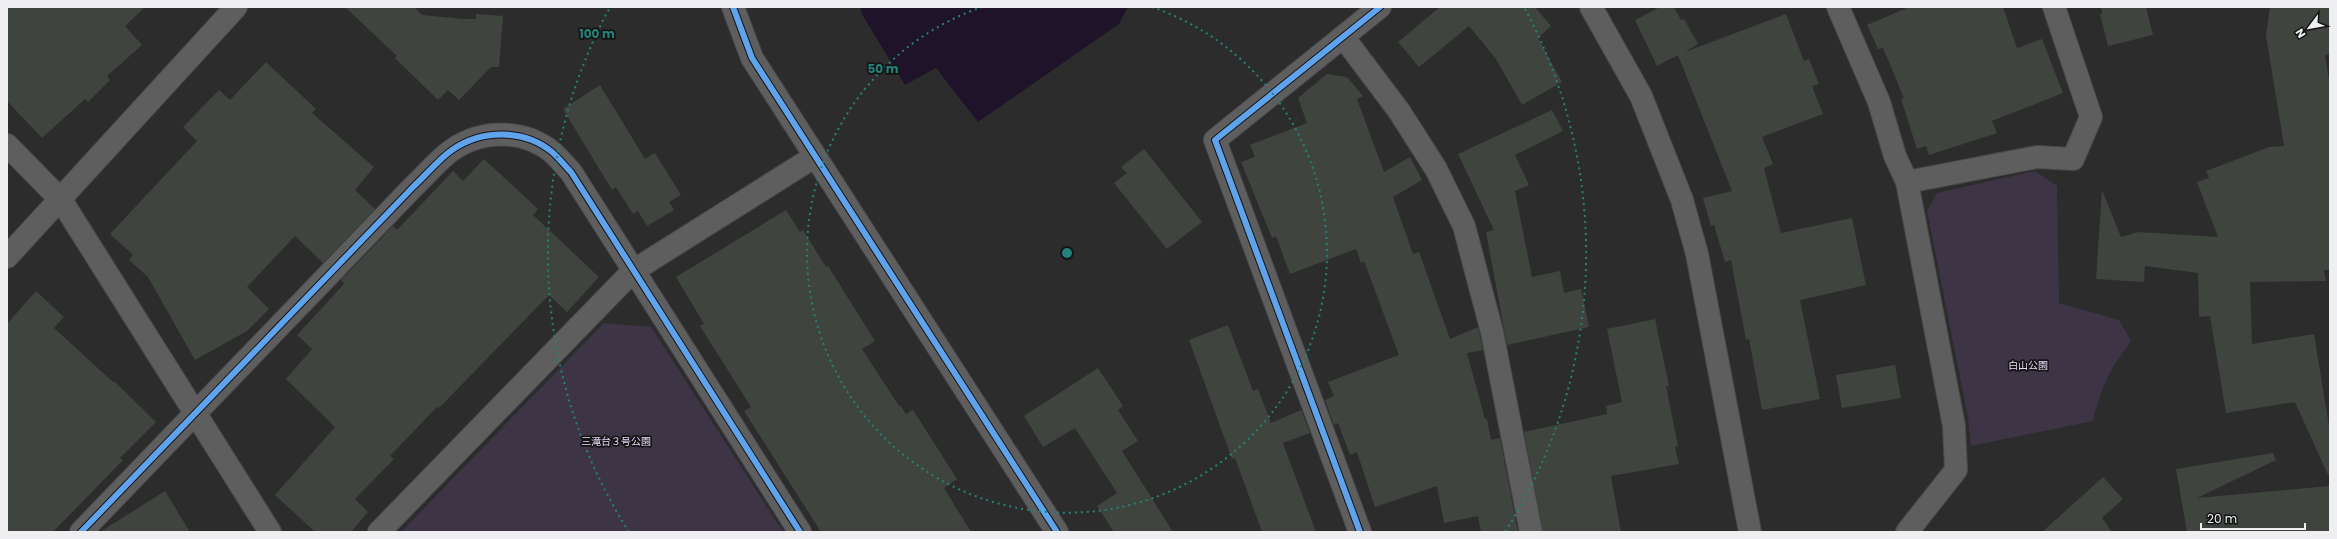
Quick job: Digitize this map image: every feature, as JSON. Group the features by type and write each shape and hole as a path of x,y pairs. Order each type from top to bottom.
{"street":[{"path":"7,257 61,200 236,7"},
{"path":"733,7 752,58 814,157 1057,532"},
{"path":"1360,532 1216,140 1344,38 1380,7"},
{"path":"1591,7 1641,96 1682,200 1697,254 1750,532"},
{"path":"1838,7 1879,102 1895,156 1907,182 1954,426 1956,470 1907,532"},
{"path":"1907,182 2037,157 2073,159 2091,117 2054,7"},
{"path":"1344,38 1399,111 1436,169 1464,226 1492,332 1531,532"},
{"path":"81,532 414,186 452,150 476,137 510,134 531,139 552,152 571,172 800,532"},
{"path":"7,146 61,200 194,414 270,532"},
{"path":"379,532 633,271 814,157"}],"green space":[{"name":"白山公園","path":"2035,171 2057,186 2059,303 2119,320 2131,341 2107,379 2093,421 1971,446 1968,417 1927,211 1937,193"},
{"name":"三滝台３号公園","path":"604,323 651,327 783,532 401,532"}],"shaded area":[{"path":"860,7 1128,7 1119,24 978,122 936,68 905,85 863,16"}],"building":[{"path":"7,7 145,7 125,26 142,45 107,76 110,80 88,102 85,99 42,138 7,101"},
{"path":"345,7 414,7 422,15 463,19 476,19 476,14 503,16 499,67 491,67 459,100 448,90 438,100 395,58 397,56"},
{"path":"1440,7 1535,7 1551,26 1538,38 1562,82 1522,105 1496,59 1469,26 1419,67 1398,42"},
{"path":"1660,7 1674,7 1681,20 1684,19 1698,44 1685,52 1786,14 1804,61 1809,59 1819,84 1812,86 1823,114 1762,137 1773,164 1764,168 1781,233 1852,218 1866,285 1800,300 1820,399 1762,410 1749,339 1746,340 1731,260 1725,262 1714,225 1711,226 1703,198 1732,191 1678,55 1657,66 1635,20"},
{"path":"1909,7 2003,7 2017,48 2042,39 2063,93 1992,121 1997,133 1929,155 1926,146 1917,149 1901,99 1904,98 1883,48 1878,49 1867,25"},
{"path":"2101,7 2146,7 2153,35 2108,46 2100,14 2102,14"},
{"path":"2270,7 2330,7 2330,54 2325,55 2330,86 2330,270 2324,270 2326,281 2250,282 2252,344 2314,334 2330,432 2330,474 2328,475 2295,402 2226,413 2210,316 2199,317 2198,273 2145,266 2144,282 2096,279 2102,190 2121,237 2138,232 2218,237 2197,182 2209,178 2206,171 2269,147 2284,146 2266,35"},
{"path":"266,62 316,109 312,113 374,167 355,190 375,209 323,263 295,236 247,287 269,309 247,331 195,360 148,277 129,260 133,255 110,234 197,141 183,127 219,90 230,100"},
{"path":"1327,74 1347,77 1363,96 1357,99 1384,172 1410,157 1422,180 1393,197 1413,254 1419,252 1450,339 1478,327 1483,350 1467,353 1485,419 1487,419 1491,440 1500,438 1518,532 1481,532 1478,516 1444,523 1437,486 1375,507 1357,452 1350,455 1338,423 1334,425 1325,400 1334,396 1328,382 1399,355 1364,261 1361,263 1356,249 1290,274 1276,236 1272,238 1241,162 1255,157 1250,145 1307,123 1298,98"},
{"path":"600,85 645,159 655,153 681,195 669,202 674,210 647,226 638,211 633,214 616,187 612,190 563,109"},
{"path":"1552,110 1563,131 1515,155 1529,185 1515,191 1532,277 1560,271 1564,293 1581,289 1589,327 1507,345 1486,232 1494,230 1458,154"},
{"path":"1144,149 1202,222 1167,249 1114,183 1127,173 1121,167"},
{"path":"484,159 538,209 533,215 599,277 567,312 549,295 439,408 437,407 390,456 394,459 355,499 368,512 351,532 315,532 275,495 335,427 286,379 312,349 297,335 344,284 341,280 393,226 397,230 453,171 463,181"},
{"path":"786,210 800,232 803,230 826,267 828,266 875,341 862,349 899,406 900,405 906,414 913,410 957,479 944,488 971,532 821,532 744,411 751,407 700,326 704,324 676,277"},
{"path":"36,291 64,317 54,328 113,382 114,381 156,422 120,458 123,460 53,532 7,532 7,324"},
{"path":"1655,319 1669,386 1666,386 1678,446 1675,447 1679,464 1611,476 1621,532 1543,532 1524,432 1607,414 1606,406 1622,402 1607,329"},
{"path":"1228,325 1253,391 1258,389 1271,423 1301,410 1310,433 1283,443 1316,532 1262,532 1235,458 1232,459 1189,340"},
{"path":"1895,365 1901,398 1842,408 1836,375"},
{"path":"1098,368 1123,406 1118,410 1138,441 1122,451 1173,532 1114,532 1097,506 1117,493 1075,428 1043,447 1024,416"},
{"path":"2273,453 2276,460 2197,498 2330,486 2330,532 2187,532 2176,469"},
{"path":"2103,477 2123,499 2102,518 2112,532 2042,532"},
{"path":"165,491 190,532 100,532"}],"cycle path":[{"path":"733,7 752,58 1057,532"},
{"path":"1360,532 1215,140 1380,7"},
{"path":"81,532 442,158 452,150 476,138 503,134 529,139 541,144 555,154 571,172 800,532"}]}
